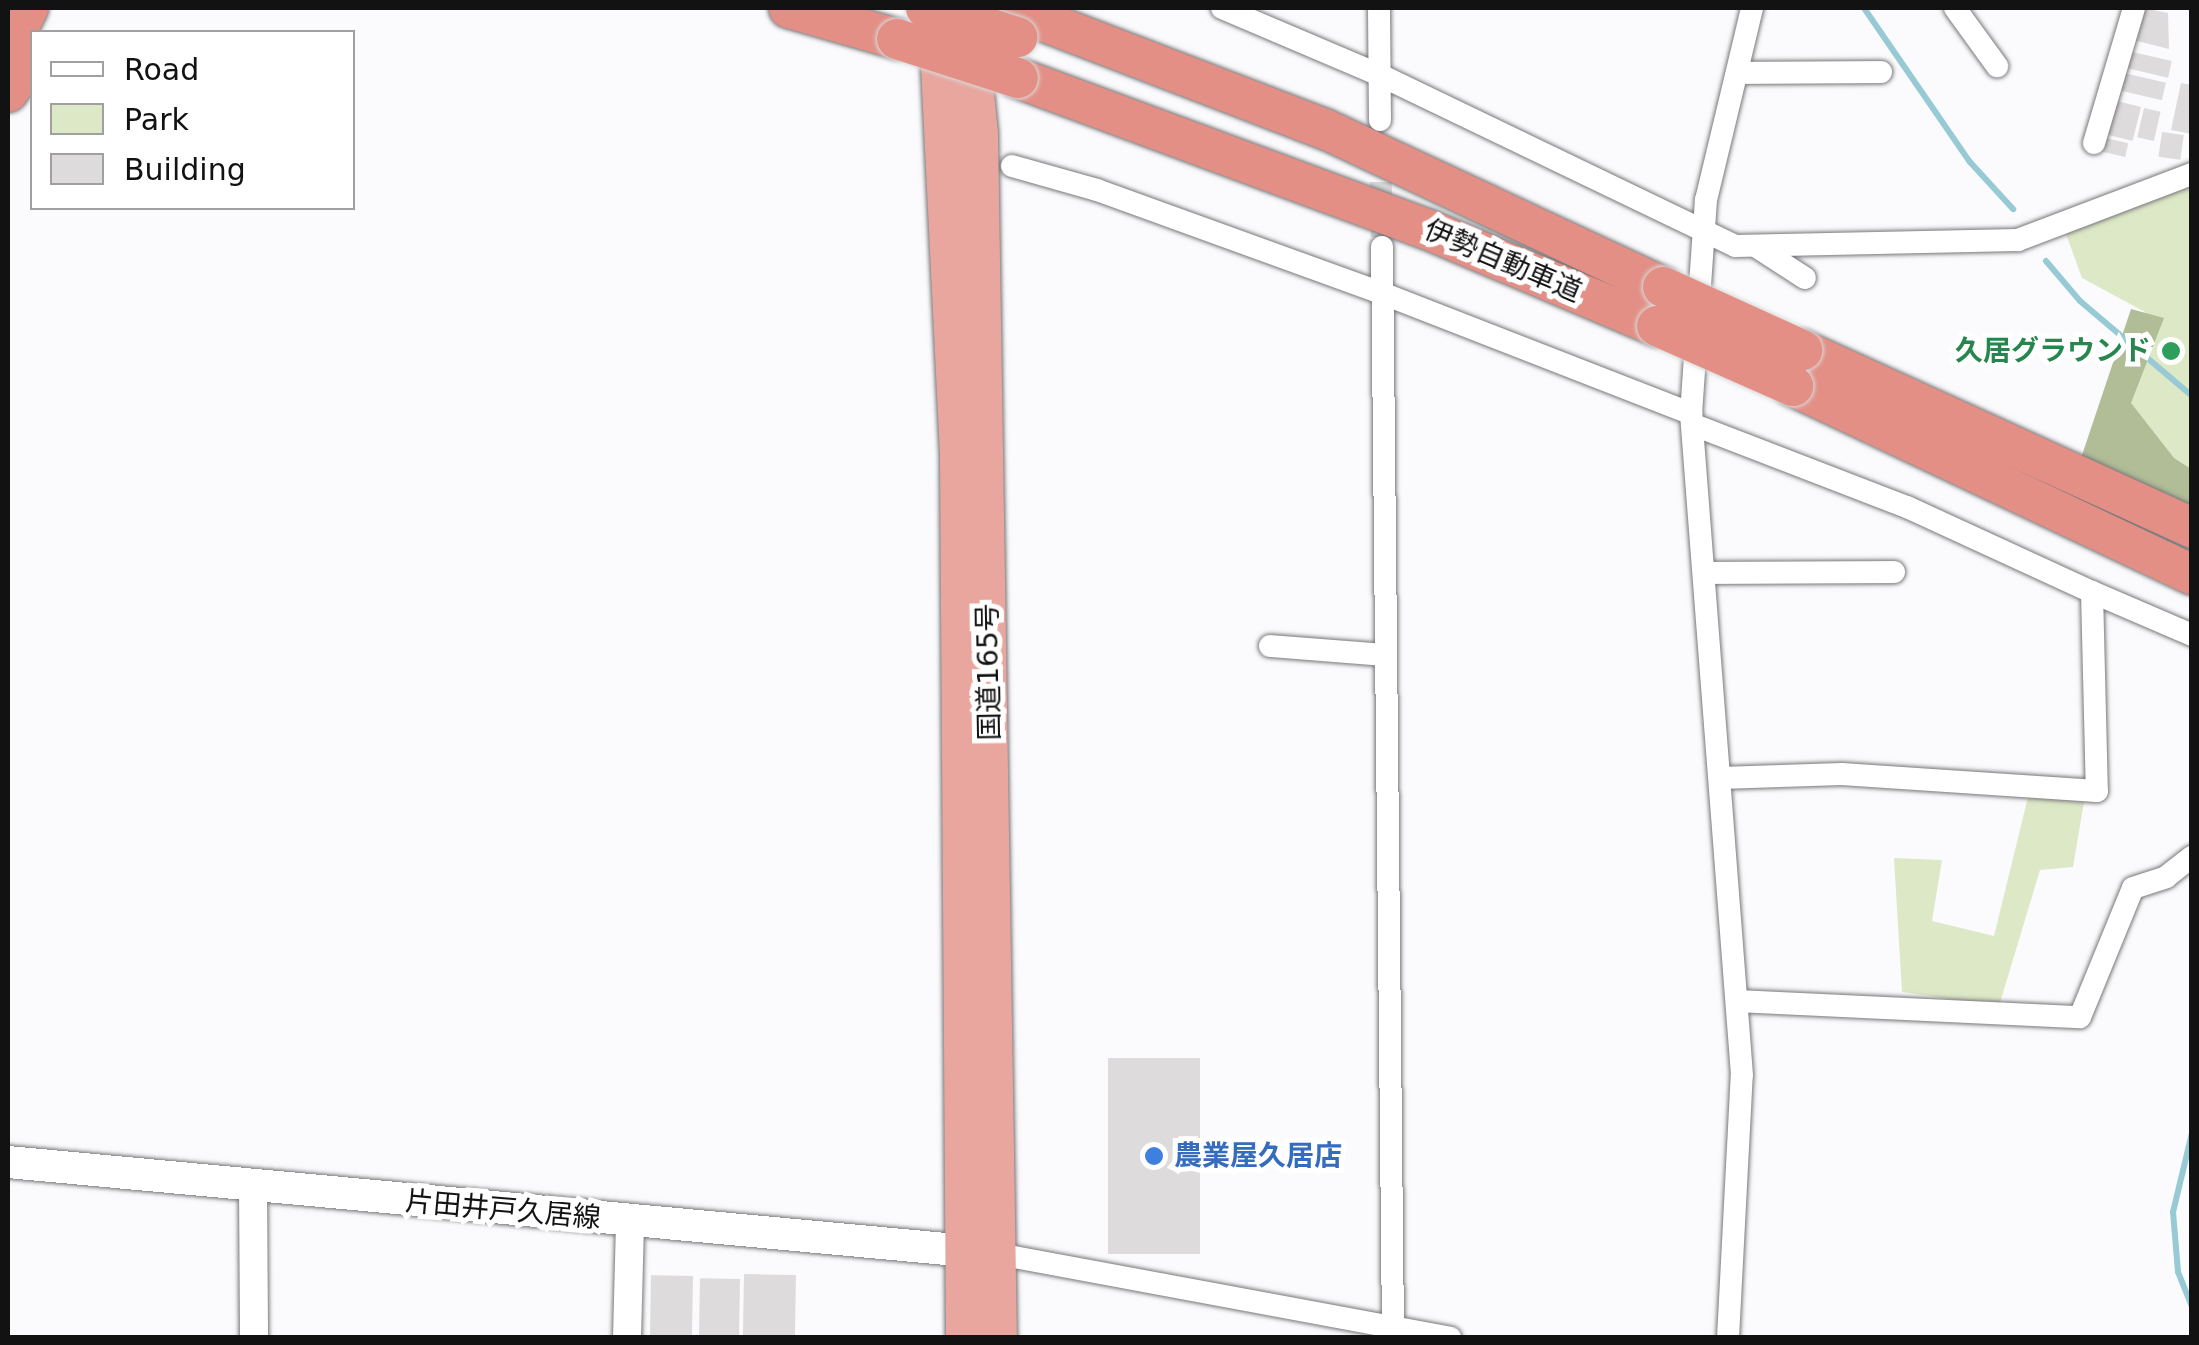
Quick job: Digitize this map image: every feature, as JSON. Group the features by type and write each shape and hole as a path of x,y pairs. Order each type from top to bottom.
{"highway":[{"path":"8,48 28,8"},
{"name":"伊勢自動車道","path":"789,8 1018,78 1427,228 1660,306"},
{"name":"伊勢自動車道","path":"926,8 1006,16 1442,193 1660,306 1797,368 2192,528"},
{"name":"国道165号","path":"936,8 959,456 981,1252 998,1338"},
{"name":"国道165号","path":"965,1338 981,1252 979,134 966,8"},
{"path":"8,92 30,61"},
{"name":"伊勢自動車道","path":"1797,368 2192,576"}],"main road":[{"name":"片田井戸久居線","path":"8,1162 981,1252"}],"street":[{"path":"1222,8 1380,75 1735,246 2018,240 2192,174"},
{"path":"1379,8 1380,120"},
{"path":"1728,1338 1744,1131 1707,573 1692,420 1704,232 1752,8"},
{"path":"1955,8 1997,66"},
{"path":"2094,143 2134,8"},
{"path":"979,134 1006,16"},
{"path":"1736,73 1881,72"},
{"path":"1012,166 1384,294 1906,508 2192,635"},
{"path":"1757,246 1805,278"},
{"path":"1382,247 1393,1325"},
{"path":"1707,573 1894,572"},
{"path":"1720,778 1842,774 2096,792 2092,592"},
{"path":"1270,646 1384,655"},
{"path":"1736,1001 2080,1017 2133,888 2166,876 2192,857"},
{"path":"253,1186 254,1338"},
{"path":"627,1338 630,1222"},
{"path":"981,1252 1450,1338"}],"green space":[{"path":"2191,185 2191,480 2109,418 2145,312 2082,278 2066,234"},
{"path":"2131,309 2164,318 2131,403 2174,458 2191,469 2191,520 2078,467"},
{"path":"2028,797 2084,802 2073,867 2040,870 1999,1006 1902,992 1894,858 1942,860 1932,921 1994,936"}],"building":[{"path":"2143,8 2168,13 2169,49 2133,40"},
{"path":"2128,51 2172,61 2168,78 2124,68"},
{"path":"2124,73 2166,83 2162,100 2120,91"},
{"path":"2181,83 2192,85 2192,134 2171,130"},
{"path":"2109,99 2141,107 2133,141 2101,133"},
{"path":"2144,108 2161,112 2154,141 2137,137"},
{"path":"2162,132 2184,135 2180,160 2159,157"},
{"path":"2101,137 2128,143 2125,157 2098,151"},
{"name":"農業屋久居店","path":"1108,1058 1200,1058 1200,1254 1108,1254"},
{"path":"744,1274 796,1275 795,1338 743,1337"},
{"path":"651,1275 693,1276 692,1338 650,1337"},
{"path":"700,1278 740,1279 739,1338 699,1337"}],"waterway":[{"path":"1864,8 1970,162 2013,209"},
{"path":"2046,261 2080,301 2192,396"},
{"path":"2192,1133 2173,1212 2178,1272 2192,1307"}],"tunnel":[{"path":"1380,149 1382,247"}],"place":[{"name":"久居グラウンド","path":"2171,351"},
{"name":"農業屋久居店","path":"1154,1156"}]}
